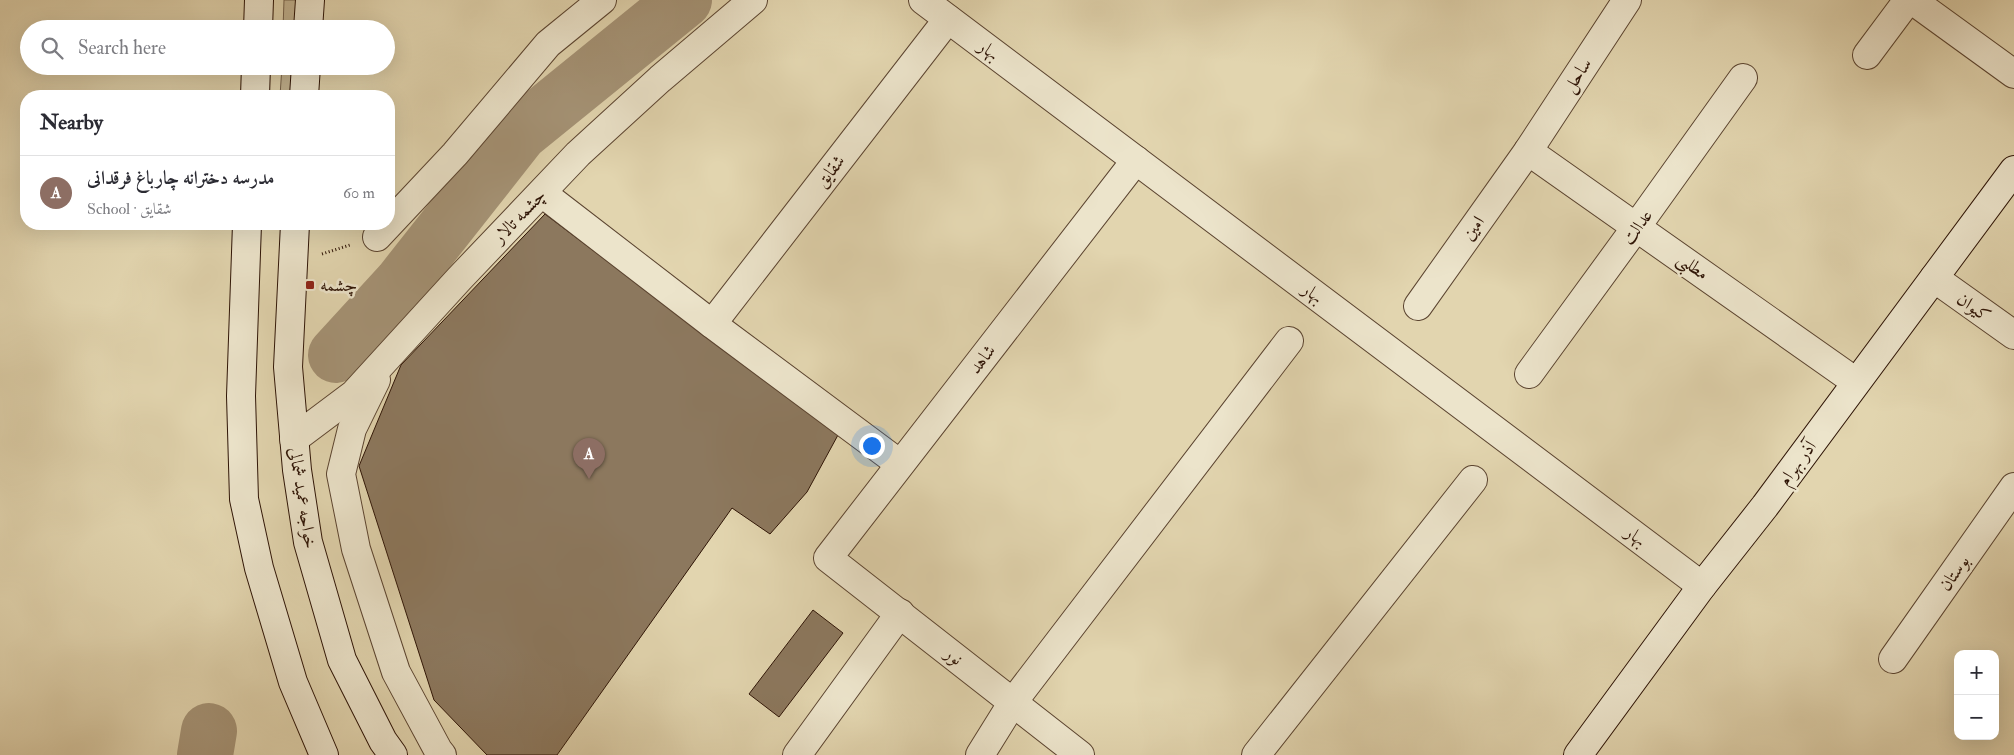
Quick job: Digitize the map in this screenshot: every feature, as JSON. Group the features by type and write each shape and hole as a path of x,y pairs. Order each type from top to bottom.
{"street":[{"path":"258,20 259,0"},
{"path":"309,20 310,0"},
{"path":"395,218 455,154 548,44 602,0"},
{"name":"چشمه تالار","path":"294,439 354,394 578,154 660,79 753,0"},
{"name":"بهار","path":"923,0 1702,586"},
{"name":"ساحل","path":"1528,151 1627,0"},
{"path":"1867,55 1908,0"},
{"path":"1912,0 2014,74"},
{"name":"شقایق","path":"712,324 948,19"},
{"path":"255,90 256,75"},
{"path":"304,90 305,75"},
{"name":"عدالت","path":"1529,374 1742,78"},
{"name":"مطلبی","path":"1528,151 1856,382"},
{"name":"امین","path":"1418,306 1528,151"},
{"name":"شاهد","path":"828,558 1136,160"},
{"name":"آذر بهرام","path":"1578,755 1702,586 1765,506 2014,170"},
{"path":"542,193 712,324 900,464"},
{"path":"248,230 241,387 244,499 258,568 293,682 324,755"},
{"name":"خواجه عمید شمالی","path":"295,230 288,367 294,439 308,542 342,660 383,741 393,755"},
{"path":"377,237 384,230"},
{"name":"کیوان","path":"1934,278 2014,335"},
{"path":"980,755 1013,702 1289,341"},
{"path":"385,360 352,429 341,474 356,549 396,672 442,755"},
{"path":"1256,755 1473,480"},
{"name":"بوستان","path":"1893,660 2014,487"},
{"name":"نور","path":"828,558 1080,755"},
{"path":"797,755 900,613"}],"path":[{"path":"292,264 377,237"}],"shaded area":[{"path":"284,0 297,0 296,20 283,20"},
{"path":"281,75 294,75 293,90 280,90"}],"building":[{"path":"545,214 838,435 807,492 770,534 732,508 557,755 487,755 434,700 359,466 401,365"},
{"path":"813,610 843,633 779,717 749,694"}],"waterway":[{"path":"336,355 401,284 520,133 684,0"},
{"path":"205,755 209,731"}],"place":[{"name":"چشمه","path":"310,285"},
{"name":"مدرسه دخترانه چارباغ فرقدانی","path":"589,479"}]}
